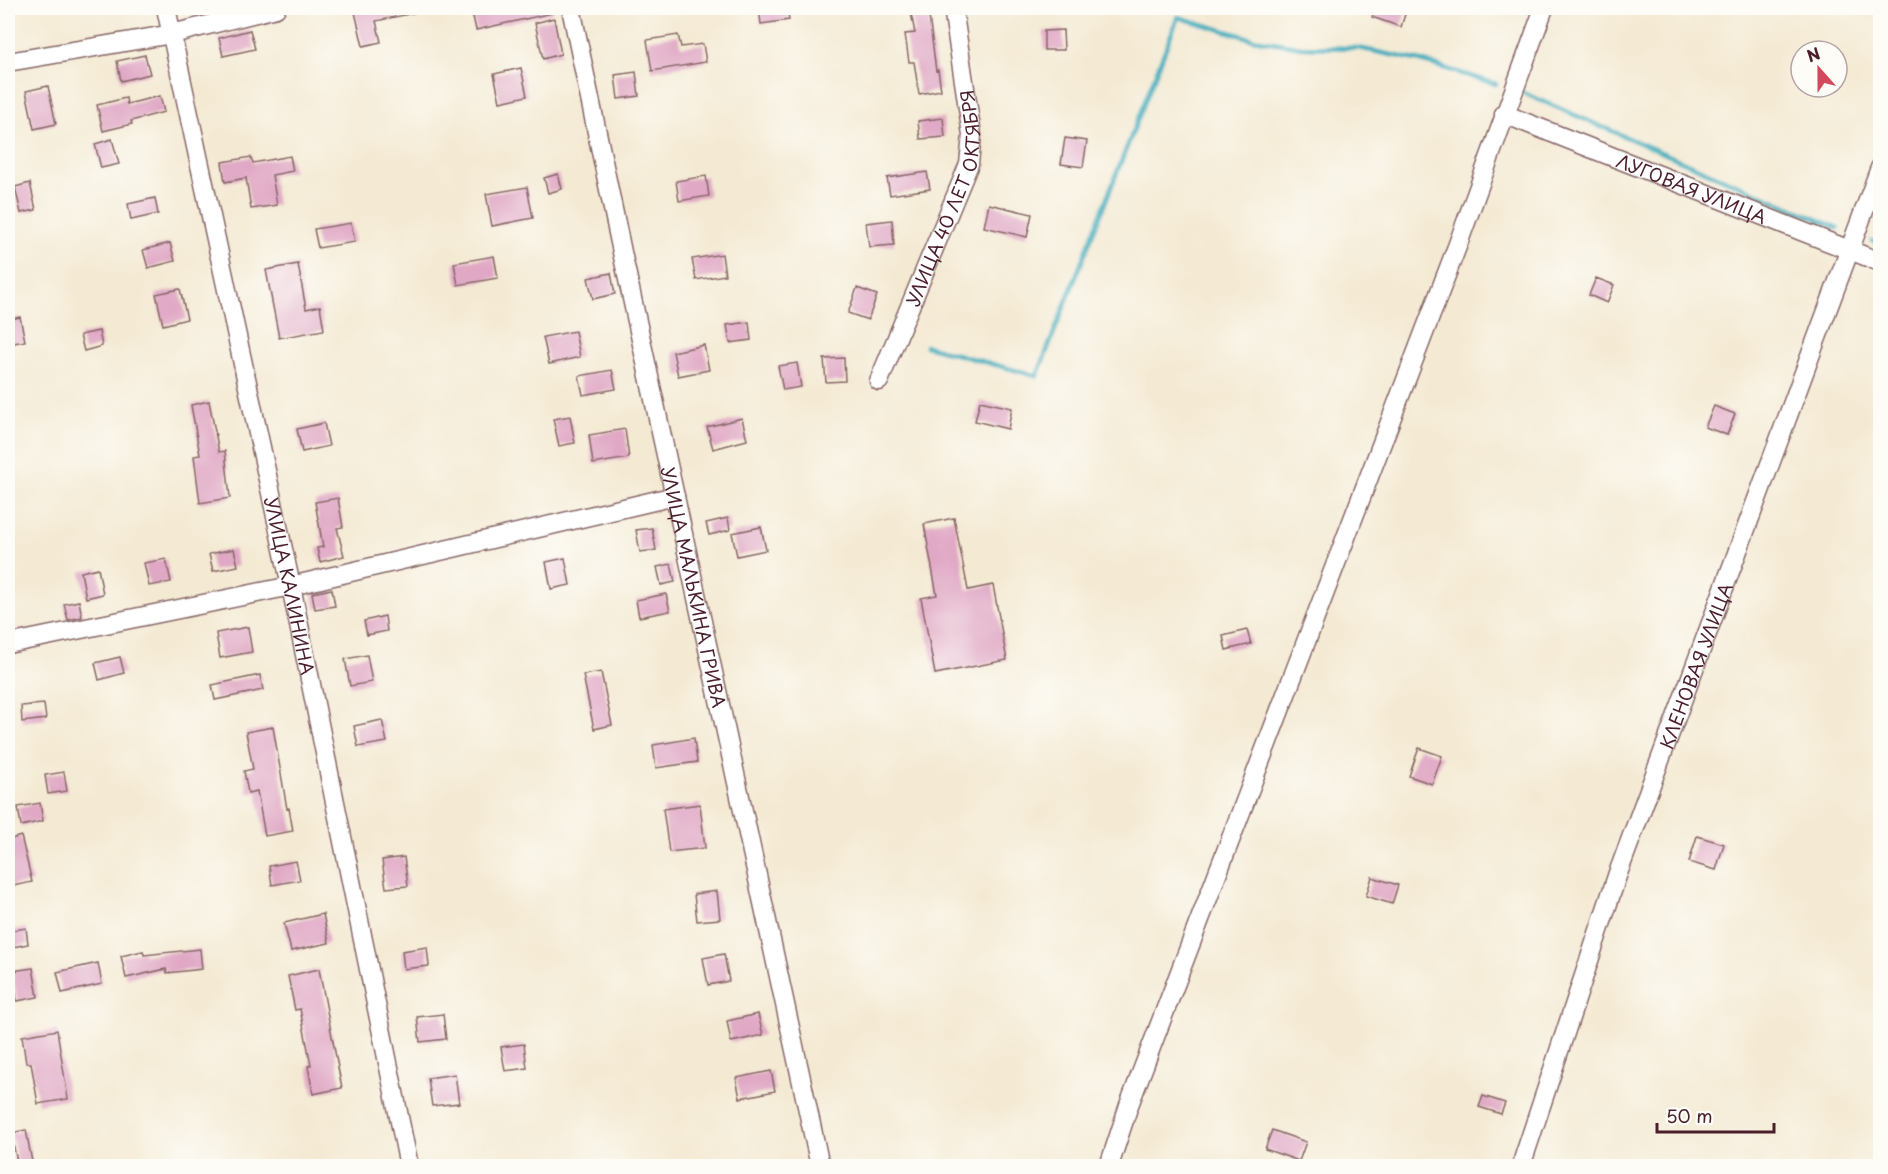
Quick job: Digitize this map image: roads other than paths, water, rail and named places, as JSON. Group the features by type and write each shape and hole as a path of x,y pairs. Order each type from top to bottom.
{"street":[{"name":"УЛИЦА КАЛИНИНА","path":"166,8 291,586 409,1167"},
{"path":"8,62 171,33 276,8"},
{"name":"УЛИЦА МАЛЬКИНА ГРИВА","path":"571,8 820,1167"},
{"name":"УЛИЦА 40 ЛЕТ ОКТЯБРЯ","path":"879,381 969,164 972,135 953,8"},
{"path":"1109,1167 1129,1105 1453,255 1544,8"},
{"name":"ЛУГОВАЯ УЛИЦА","path":"1504,114 1881,262"},
{"name":"КЛЕНОВАЯ УЛИЦА","path":"1521,1167 1617,876 1881,168"},
{"path":"8,644 291,586 675,496"}],"waterway":[{"path":"926,346 1037,376 1178,17 1253,39 1302,47 1358,48 1421,61 1496,84"},
{"path":"1521,92 1838,228"},
{"path":"1872,241 1880,244"}]}
